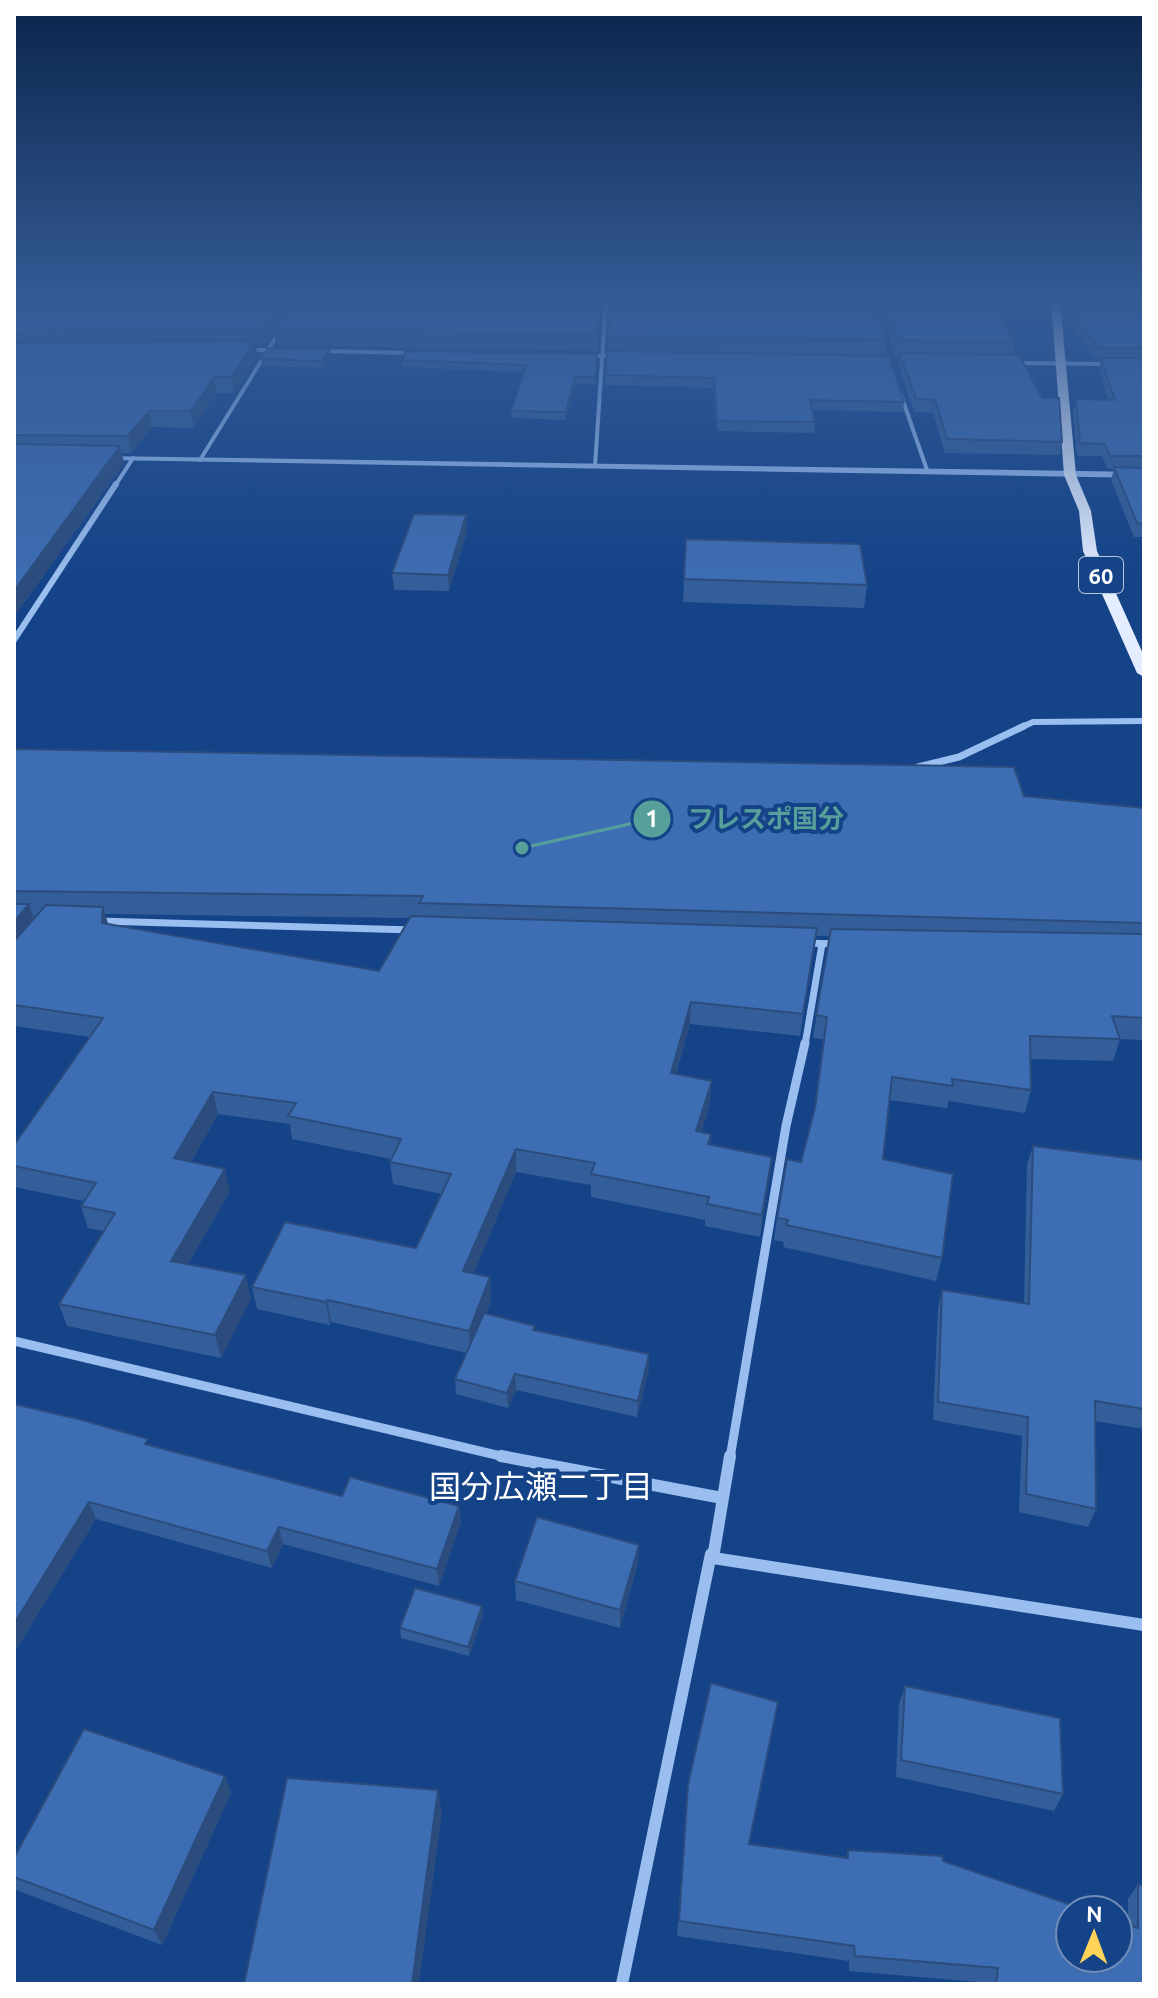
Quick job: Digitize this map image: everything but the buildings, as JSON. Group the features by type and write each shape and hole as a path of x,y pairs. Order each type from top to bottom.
{"main road":[{"name":"60","path":"1063,393 1070,475 1085,511 1090,551 1144,673"}],"street":[{"path":"200,460 240,393"},
{"path":"595,466 599,393"},
{"path":"901,393 927,470"},
{"path":"89,457 1144,475"},
{"path":"14,640 133,458"},
{"path":"910,769 959,757 1033,722 1144,721"},
{"path":"96,921 420,930"},
{"path":"791,942 852,944"},
{"path":"822,944 810,1022 786,1126 713,1558 1144,1625"},
{"path":"14,1341 542,1466 722,1498"},
{"path":"622,1984 722,1498"}],"place":[{"name":"フレスポ国分","path":"522,848"}],"district":[{"name":"国分広瀬二丁目","path":"541,1486"}]}
